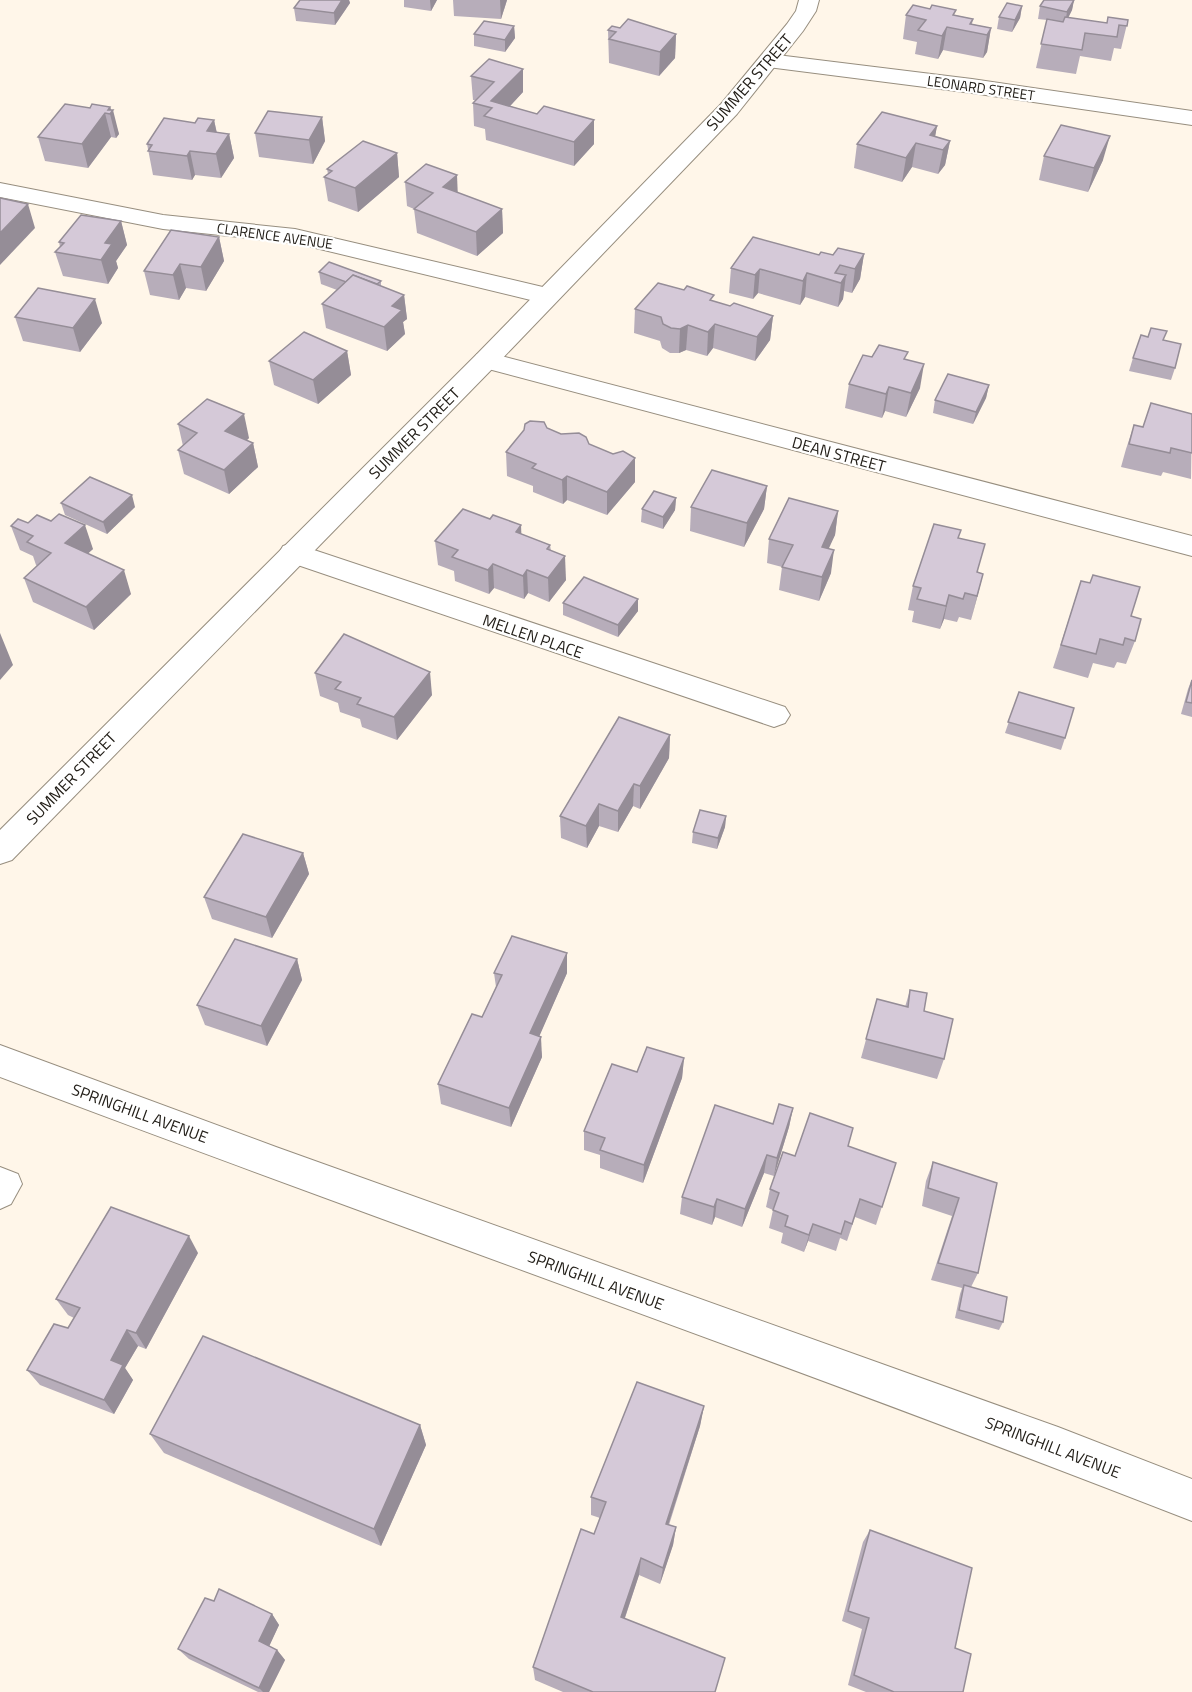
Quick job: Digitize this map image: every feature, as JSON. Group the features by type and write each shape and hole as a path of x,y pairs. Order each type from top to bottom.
{"street":[{"name":"SUMMER STREET","path":"0,850 486,360 729,109 796,27 809,0"},
{"name":"LEONARD STREET","path":"769,61 972,86 1192,118"},
{"name":"CLARENCE AVENUE","path":"0,190 163,222 295,236 548,296"},
{"name":"DEAN STREET","path":"486,360 1192,546"},
{"name":"MELLEN PLACE","path":"293,553 774,715"},
{"name":"SPRINGHILL AVENUE","path":"0,1061 265,1160 1047,1444 1192,1500"}],"lane":[{"path":"0,1181 7,1184 0,1194"}],"building":[{"path":"300,0 342,0 334,13 294,8"},
{"path":"1044,0 1074,0 1067,12 1040,6"},
{"path":"1007,3 1022,6 1015,20 999,17"},
{"path":"913,5 930,9 932,5 956,10 953,15 973,19 970,24 991,28 987,35 947,27 942,36 918,30 926,20 906,15"},
{"path":"1065,17 1107,23 1108,17 1128,20 1127,26 1119,25 1117,37 1085,33 1082,50 1041,44 1047,19 1063,22"},
{"path":"628,19 676,34 660,52 609,39 616,32 608,30 612,26 620,28"},
{"path":"484,21 514,26 505,40 474,34"},
{"path":"489,59 523,69 491,101 537,114 544,106 594,120 574,142 484,116 492,108 473,103 494,82 471,76"},
{"path":"65,104 90,108 92,104 110,107 108,110 113,110 110,114 105,113 82,144 38,137"},
{"path":"268,111 322,117 309,140 255,133"},
{"path":"882,112 937,126 930,135 950,141 943,150 916,143 906,158 857,144"},
{"path":"164,118 195,123 198,118 214,120 207,131 229,134 216,154 190,151 187,156 148,151 152,145 147,144"},
{"path":"1061,125 1110,136 1094,168 1044,156"},
{"path":"363,141 397,153 355,188 324,177 332,171 327,169"},
{"path":"426,164 457,175 443,187 502,209 476,232 414,209 433,193 405,182"},
{"path":"0,198 28,204 0,233"},
{"path":"81,215 121,221 105,243 112,244 101,260 55,252 64,243 59,242"},
{"path":"171,230 219,237 201,267 180,264 173,275 144,271"},
{"path":"753,237 819,255 821,252 833,255 838,248 864,254 855,269 840,265 835,273 846,275 841,283 807,273 803,281 760,269 755,275 731,268"},
{"path":"329,262 381,281 377,284 353,275 346,282 319,272"},
{"path":"353,275 404,295 392,306 402,310 384,327 322,304"},
{"path":"658,283 684,290 687,286 714,295 710,300 730,306 734,303 773,316 757,337 715,324 708,332 688,325 680,329 671,328 663,324 661,317 635,309"},
{"path":"38,288 95,299 73,328 15,317"},
{"path":"1151,328 1167,331 1163,340 1181,344 1175,368 1133,358 1141,335 1148,337"},
{"path":"304,332 347,351 313,380 269,361"},
{"path":"879,345 908,352 904,359 924,364 911,393 889,387 886,394 849,384 863,355 872,357"},
{"path":"948,374 989,385 976,412 935,400"},
{"path":"207,399 244,414 225,431 253,443 224,470 178,450 197,433 178,424"},
{"path":"1151,403 1192,414 1192,453 1171,448 1170,453 1129,444 1134,425 1143,427"},
{"path":"530,421 544,422 547,428 561,434 579,433 586,437 589,444 613,454 623,451 635,458 607,492 567,476 562,480 532,468 536,464 506,452 524,430 525,424"},
{"path":"712,470 767,486 747,523 691,507"},
{"path":"90,477 132,495 103,522 61,503"},
{"path":"654,491 676,498 663,517 642,509"},
{"path":"789,498 838,511 822,547 834,550 822,577 782,567 793,545 769,539"},
{"path":"463,509 490,519 493,515 521,525 516,532 550,545 547,549 565,556 548,578 527,570 523,576 493,564 488,570 452,557 458,550 435,541"},
{"path":"59,514 85,525 65,543 124,570 86,607 24,578 51,553 27,542 33,536 11,526 18,519 28,523 37,515 51,521"},
{"path":"934,524 961,530 958,538 985,544 977,572 983,574 977,596 965,593 963,599 949,595 946,606 917,599 921,588 913,586"},
{"path":"1093,575 1140,587 1131,616 1141,619 1135,641 1125,638 1123,645 1100,639 1096,654 1061,645 1081,581 1090,583"},
{"path":"584,577 638,599 618,625 563,603"},
{"path":"344,634 430,672 394,717 357,704 361,698 335,689 341,682 315,673"},
{"path":"1192,680 1192,703 1186,702"},
{"path":"1019,692 1074,708 1065,738 1008,722"},
{"path":"619,717 670,735 640,786 634,784 618,811 599,804 586,826 560,816"},
{"path":"700,810 726,816 718,838 693,832"},
{"path":"243,834 303,853 266,917 204,897"},
{"path":"512,936 567,953 530,1033 541,1037 509,1108 438,1084 472,1014 482,1017 502,975 494,973"},
{"path":"235,939 297,959 261,1026 197,1005"},
{"path":"910,990 927,993 924,1011 953,1019 944,1059 866,1039 877,999 908,1007"},
{"path":"647,1047 684,1058 644,1165 600,1150 605,1138 584,1131 612,1064 637,1072"},
{"path":"779,1104 793,1108 777,1158 767,1155 745,1209 717,1199 714,1207 682,1197 715,1105 773,1124"},
{"path":"810,1113 853,1128 848,1146 896,1163 882,1207 860,1199 852,1224 845,1221 841,1234 813,1224 809,1235 785,1226 788,1216 773,1210 779,1193 770,1189 783,1152 795,1156"},
{"path":"933,1162 997,1183 978,1273 938,1263 959,1198 928,1188"},
{"path":"111,1207 189,1236 136,1333 127,1330 111,1360 123,1365 104,1400 27,1370 54,1324 68,1328 80,1308 56,1299"},
{"path":"964,1285 1007,1297 1003,1322 959,1310"},
{"path":"203,1336 420,1425 374,1529 150,1434"},
{"path":"637,1382 704,1406 666,1524 676,1527 663,1568 641,1558 621,1617 725,1658 715,1692 593,1692 533,1667 581,1529 594,1534 606,1502 591,1497"},
{"path":"870,1530 972,1568 955,1648 971,1654 963,1692 894,1692 854,1675 869,1618 848,1611"},
{"path":"219,1589 272,1614 259,1641 277,1650 259,1688 178,1649 205,1598 214,1601"}]}
